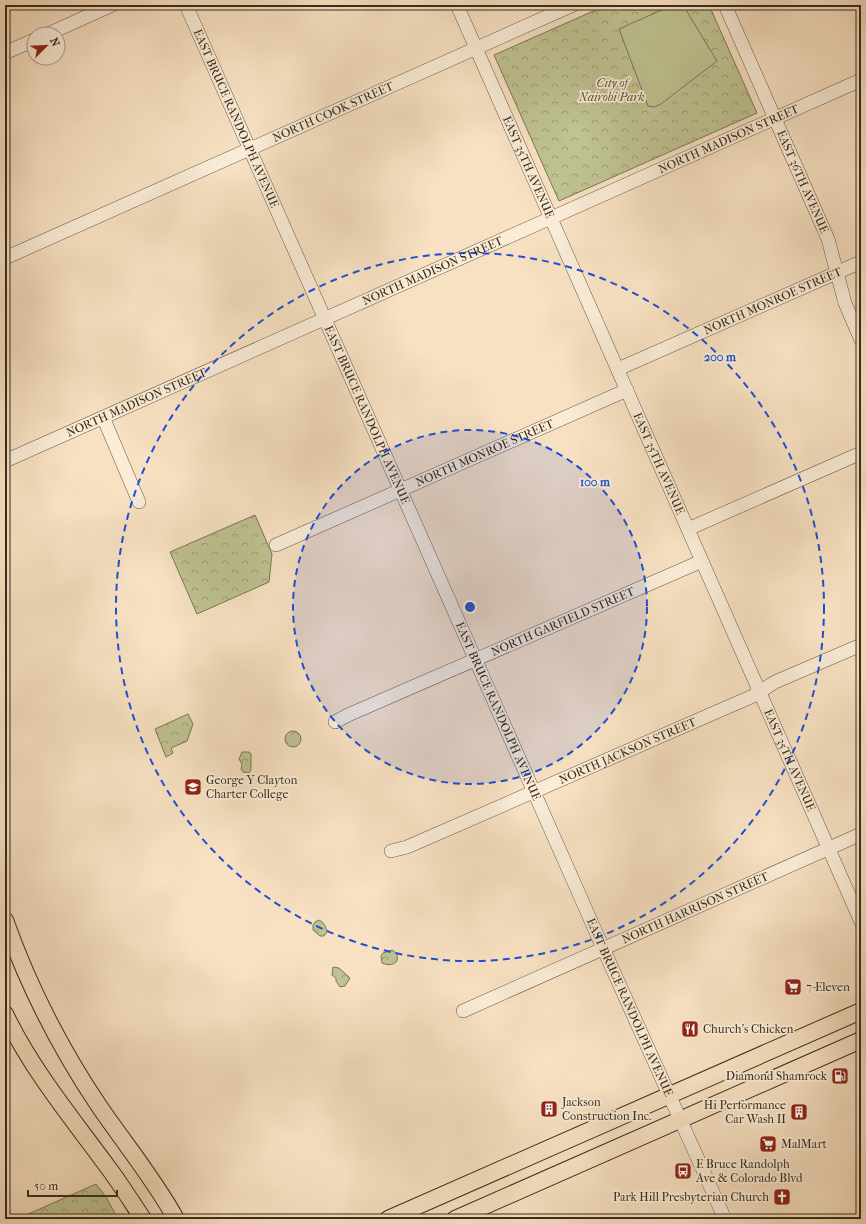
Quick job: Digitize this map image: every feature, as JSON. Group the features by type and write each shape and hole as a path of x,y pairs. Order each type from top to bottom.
{"main road":[{"path":"5,920 23,966 63,1047 99,1106 154,1182 176,1219"},
{"path":"388,1219 861,1010"},
{"path":"5,1014 16,1036 48,1088 108,1167 143,1219"},
{"path":"455,1219 861,1040"},
{"path":"108,1167 133,1219"}],"street":[{"path":"66,26 112,5"},
{"name":"EAST BRUCE RANDOLPH AVENUE","path":"186,5 603,948 725,1219"},
{"name":"EAST 35TH AVENUE","path":"457,5 861,922"},
{"name":"NORTH COOK STREET","path":"5,258 572,5"},
{"name":"EAST 36TH AVENUE","path":"725,5 828,239 845,303 861,340"},
{"path":"5,54 26,44"},
{"name":"NORTH MADISON STREET","path":"5,461 861,80"},
{"name":"NORTH MONROE STREET","path":"618,369 861,262"},
{"name":"NORTH MONROE STREET","path":"276,545 627,390"},
{"path":"102,417 139,502"},
{"path":"688,529 861,453"},
{"name":"NORTH GARFIELD STREET","path":"335,722 702,561"},
{"name":"NORTH JACKSON STREET","path":"391,851 408,847 535,792 760,692 776,682 861,645"},
{"name":"NORTH HARRISON STREET","path":"463,1011 861,834"}],"green space":[{"name":"City of Nairobi Park","path":"607,5 709,5 757,113 559,201 494,55"},
{"path":"673,5 683,5 717,61 661,104 654,107 648,106 619,29"},
{"path":"255,515 272,554 269,582 197,614 170,552"},
{"path":"188,714 193,724 187,741 171,748 173,753 166,757 155,729"},
{"path":"290,731 296,731 301,736 299,745 296,747 290,747 285,742 285,736"},
{"path":"242,752 249,752 251,754 251,770 249,773 243,772 241,769 242,764 239,759"},
{"path":"319,920 326,928 327,932 324,936 320,936 313,930 313,925"},
{"path":"392,950 397,954 397,961 390,965 382,963 381,956 383,953"},
{"path":"333,967 339,968 350,978 345,986 340,987 336,981 336,978 332,975"},
{"path":"96,1184 106,1197 118,1219 17,1219"}],"place":[{"name":"George Y Clayton Charter College","path":"193,787"},
{"name":"7-Eleven","path":"793,987"},
{"name":"Church's Chicken","path":"690,1029"},
{"name":"Diamond Shamrock","path":"840,1076"},
{"name":"Jackson Construction Inc.","path":"549,1109"},
{"name":"Hi Performance Car Wash II","path":"799,1112"},
{"name":"MalMart","path":"768,1144"},
{"name":"E Bruce Randolph Ave & Colorado Blvd","path":"683,1171"},
{"name":"Park Hill Presbyterian Church","path":"782,1197"}]}
